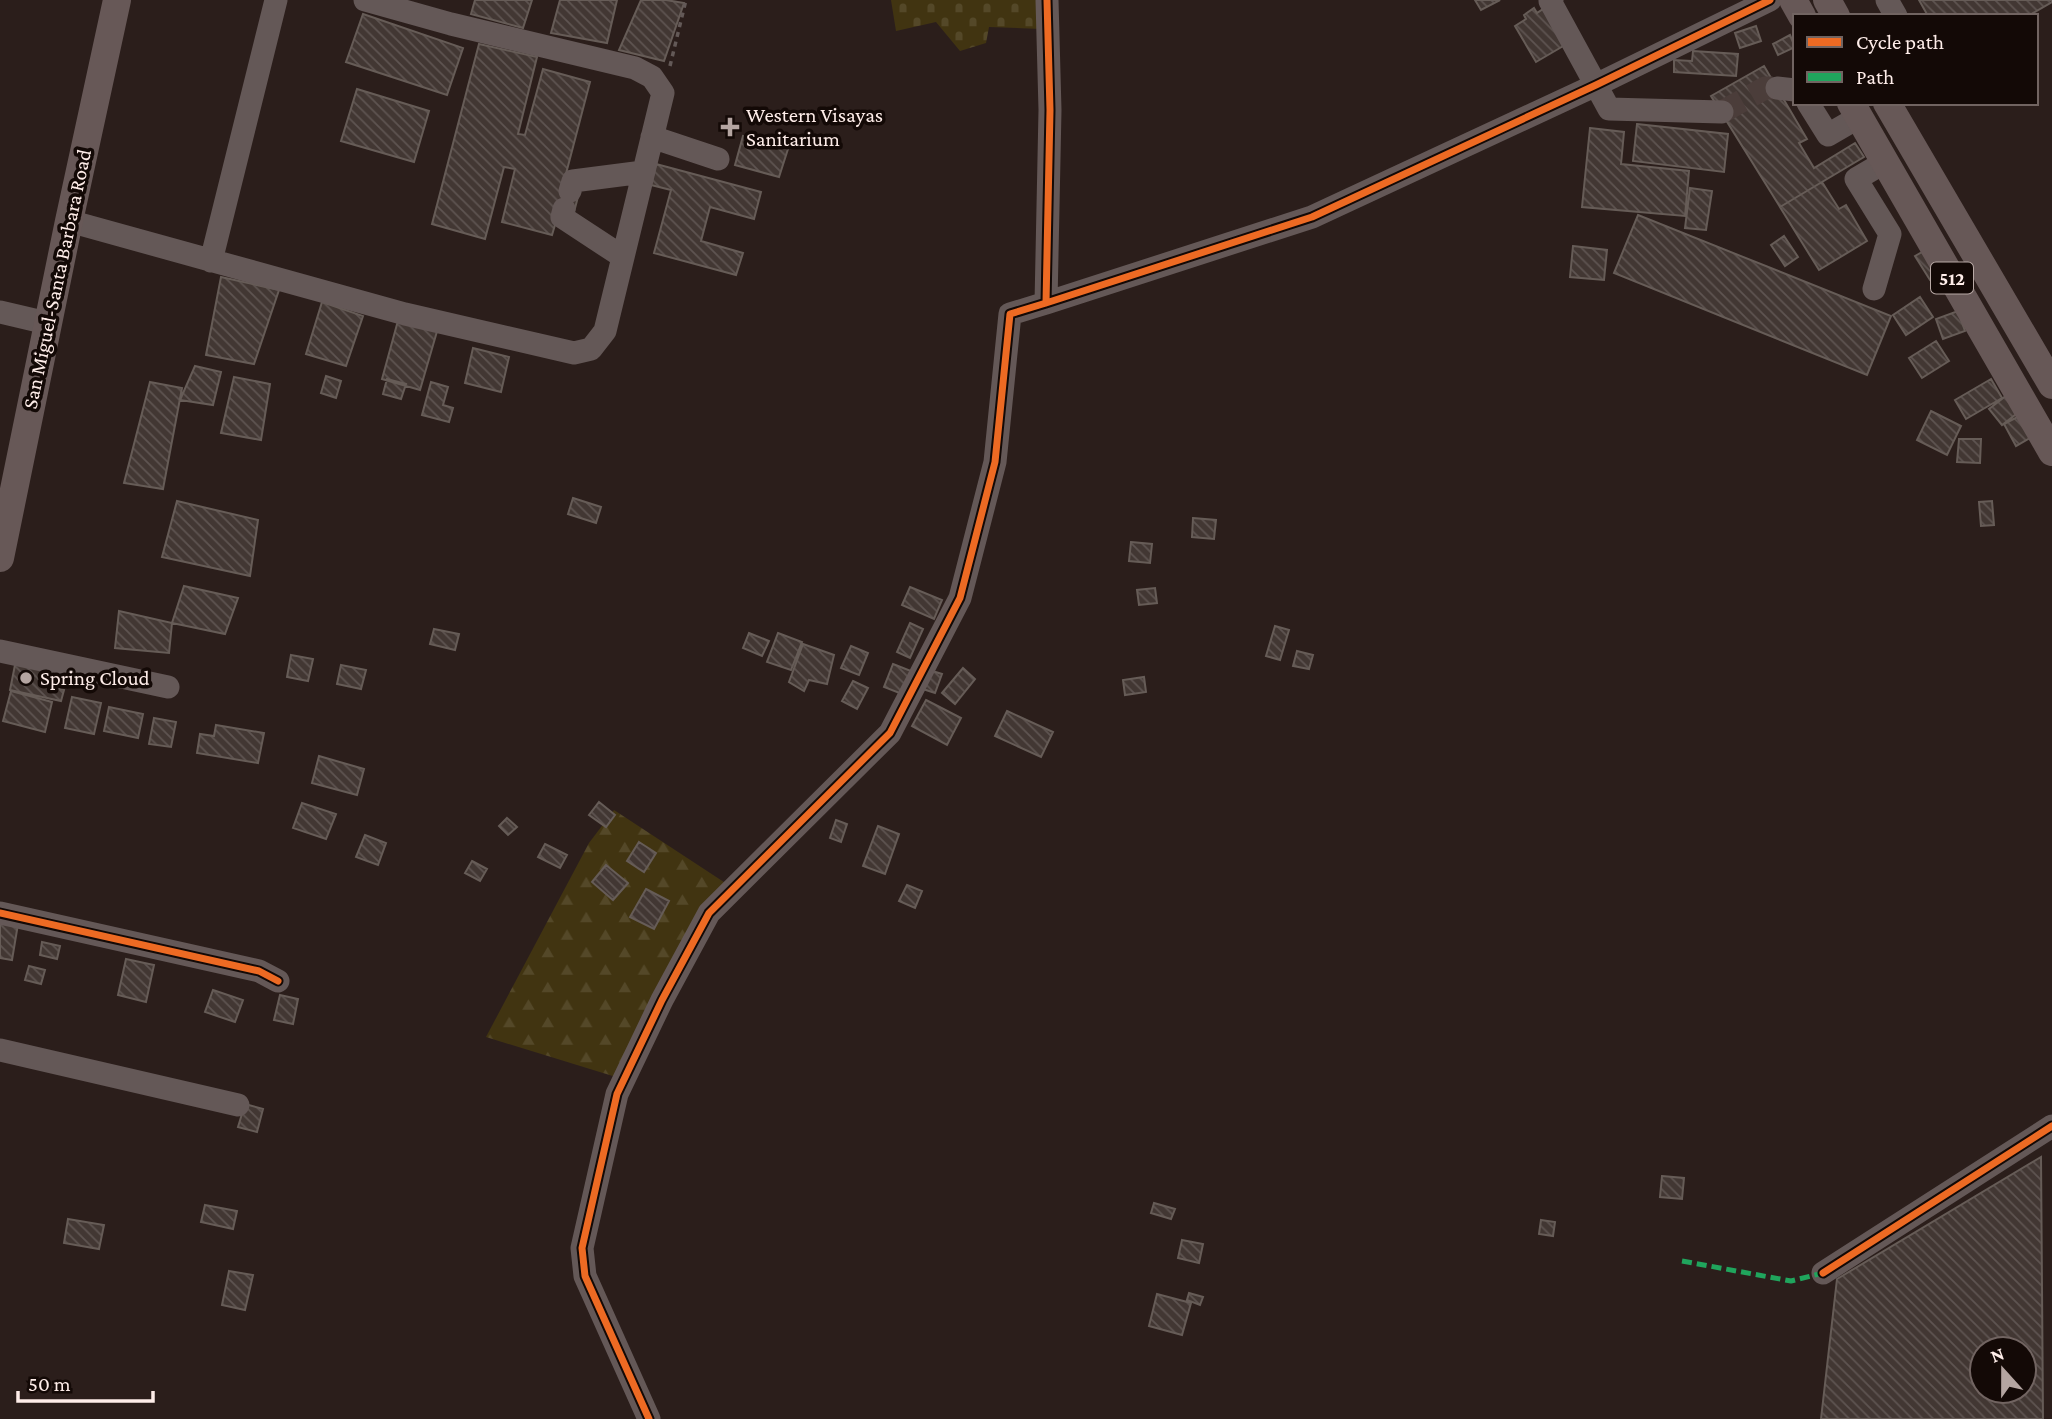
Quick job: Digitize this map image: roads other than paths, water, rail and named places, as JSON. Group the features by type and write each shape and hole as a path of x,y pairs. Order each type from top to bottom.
{"main road":[{"name":"San Miguel-Santa Barbara Road","path":"0,558 47,323 117,0"},
{"name":"512","path":"1891,105 2052,385"},
{"name":"512","path":"1855,110 2052,452"}],"street":[{"path":"211,261 276,0"},
{"path":"69,221 405,314 573,353 591,349 605,331 663,93 652,77 635,68 451,24 365,0"},
{"path":"1046,303 1050,110 1047,0"},
{"path":"1552,0 1550,1 1609,109 1721,112"},
{"path":"649,1419 585,1276 582,1248 617,1094 662,1000 709,913 890,733 960,598 995,463 1010,314 1312,217 1596,85 1770,0"},
{"path":"1809,105 1828,135 1855,110"},
{"path":"652,138 718,159"},
{"path":"1874,289 1890,234 1856,179 1885,162"},
{"path":"623,257 562,217 573,181 643,172"},
{"path":"0,312 47,323"},
{"path":"0,652 168,687"},
{"path":"0,913 259,971 278,981"},
{"path":"0,1050 238,1105"},
{"path":"1823,1273 2052,1126"}],"tunnel":[{"path":"1722,112 1765,88 1777,88"}],"place":[{"name":"Western Visayas Sanitarium","path":"730,127"},
{"name":"Spring Cloud","path":"26,678"}]}
